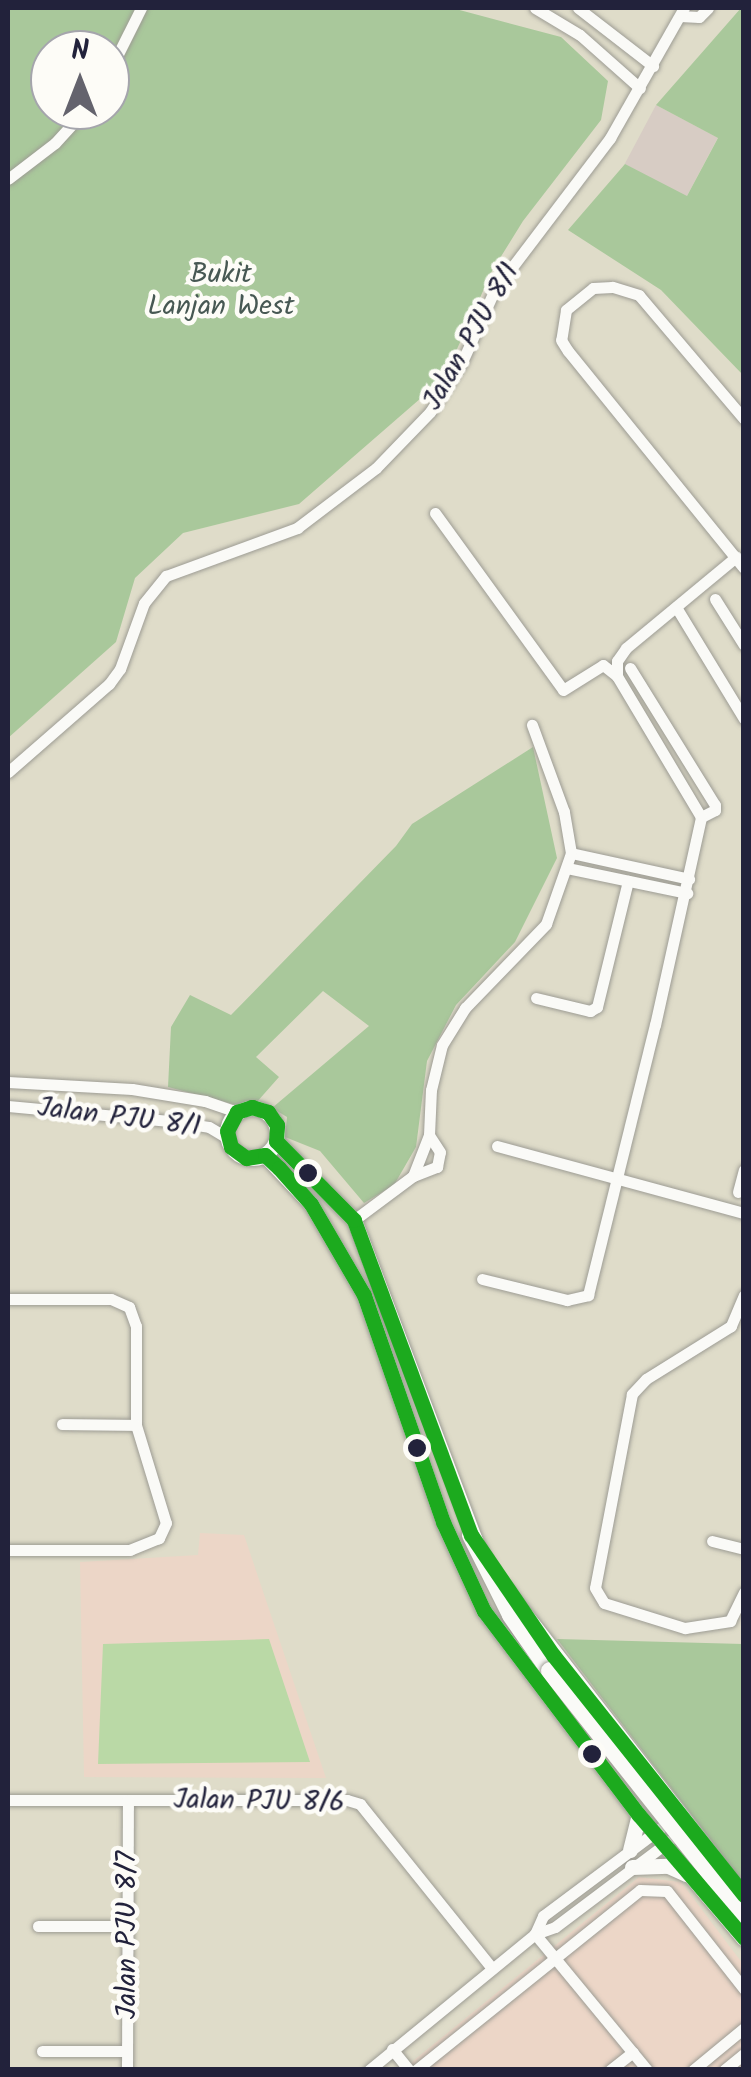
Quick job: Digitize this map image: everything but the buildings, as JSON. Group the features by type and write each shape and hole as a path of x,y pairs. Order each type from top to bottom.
{"highway":[{"path":"471,1535 511,1615 550,1671 744,1916"}],"main road":[{"path":"252,1108 268,1112 277,1126 276,1141 265,1155 246,1158 231,1147 228,1138 228,1124 237,1112 252,1108"},
{"path":"276,1141 354,1220 384,1292 471,1535 552,1655 744,1896"},
{"path":"265,1155 311,1204 364,1295 443,1522 484,1611 639,1815 744,1939"},
{"path":"403,1411 422,1404"},
{"path":"630,1850 639,1815"},
{"path":"632,1868 668,1866 694,1878"}],"street":[{"path":"535,8 580,36 640,88"},
{"path":"578,8 653,66"},
{"path":"682,12 699,17 708,8"},
{"name":"Jalan PJU 8/1","path":"8,772 110,684 120,669 144,603 166,576 297,528 344,496 430,412 462,362 502,280 610,138 682,12"},
{"path":"8,179 67,130"},
{"path":"618,676 620,655 676,607 740,563 568,351 561,340 566,310 594,288 612,287 640,295 744,419"},
{"path":"435,513 563,690 603,665 618,676 701,818"},
{"path":"715,599 744,645"},
{"path":"676,607 744,719"},
{"path":"482,1280 567,1300 588,1295 688,886 701,818 716,805 630,668"},
{"path":"413,1176 429,1135 431,1090 442,1045 466,1008 546,924 571,853 564,812 532,725"},
{"path":"571,853 688,886"},
{"path":"567,868 688,886"},
{"path":"536,998 590,1011 597,1007 628,880"},
{"name":"Jalan PJU 8/1","path":"8,1082 132,1089 205,1100 237,1112"},
{"name":"Jalan PJU 8/1","path":"8,1106 209,1127 228,1138"},
{"path":"354,1220 413,1176 438,1167 440,1152 429,1135"},
{"path":"497,1146 744,1212"},
{"path":"738,1192 744,1170"},
{"path":"744,1295 731,1326 646,1379 632,1394 595,1588 604,1603 685,1628 730,1621 739,1610 744,1592"},
{"path":"8,1299 110,1298 129,1307 136,1326 136,1425 165,1512 164,1532 159,1538 130,1550 8,1550"},
{"path":"62,1424 136,1425"},
{"path":"712,1541 744,1549"},
{"name":"Jalan PJU 8/6","path":"8,1800 347,1800 360,1804 492,1968"},
{"name":"Jalan PJU 8/7","path":"127,2070 128,1800"},
{"path":"369,2070 535,1934 555,1927 632,1868 659,1838 683,1821"},
{"path":"535,1934 543,1916 630,1850 659,1838"},
{"path":"392,2049 412,2070 640,1890 654,1887 668,1890 744,1989"},
{"path":"38,1926 128,1926"},
{"path":"535,1934 647,2070"},
{"path":"692,2070 744,2028"},
{"path":"42,2051 127,2052"},
{"path":"610,2070 633,2052"},
{"path":"724,2070 744,2054"}],"shaded area":[{"path":"656,105 718,138 686,197 625,164"},
{"path":"200,1533 244,1535 326,1778 84,1777 80,1562 198,1555"},
{"path":"639,1877 681,1882 743,1964 743,2069 402,2070"}],"green space":[{"name":"Bukit Lanjan West","path":"8,8 452,8 561,37 608,81 601,120 523,221 492,271 444,378 299,504 183,533 135,578 116,642 8,738"},
{"path":"741,8 743,375 661,290 568,230 625,164 687,196 718,138 656,105"},
{"path":"533,747 557,858 515,942 456,1005 427,1061 416,1147 394,1185 364,1203 320,1151 285,1137 287,1117 272,1108 369,1026 323,991 256,1057 279,1077 256,1103 237,1105 168,1087 171,1027 190,995 231,1015 396,846 412,824"},
{"path":"269,1639 310,1762 98,1764 103,1644"},
{"path":"557,1639 743,1644 743,1882"}],"transit line":[{"path":"744,1895 553,1655 471,1535 354,1220 276,1141 277,1125 268,1112 252,1107 237,1112 227,1131 231,1147 246,1158 265,1155 279,1168 311,1204 364,1295 443,1522 484,1611 639,1815 744,1938"}]}
